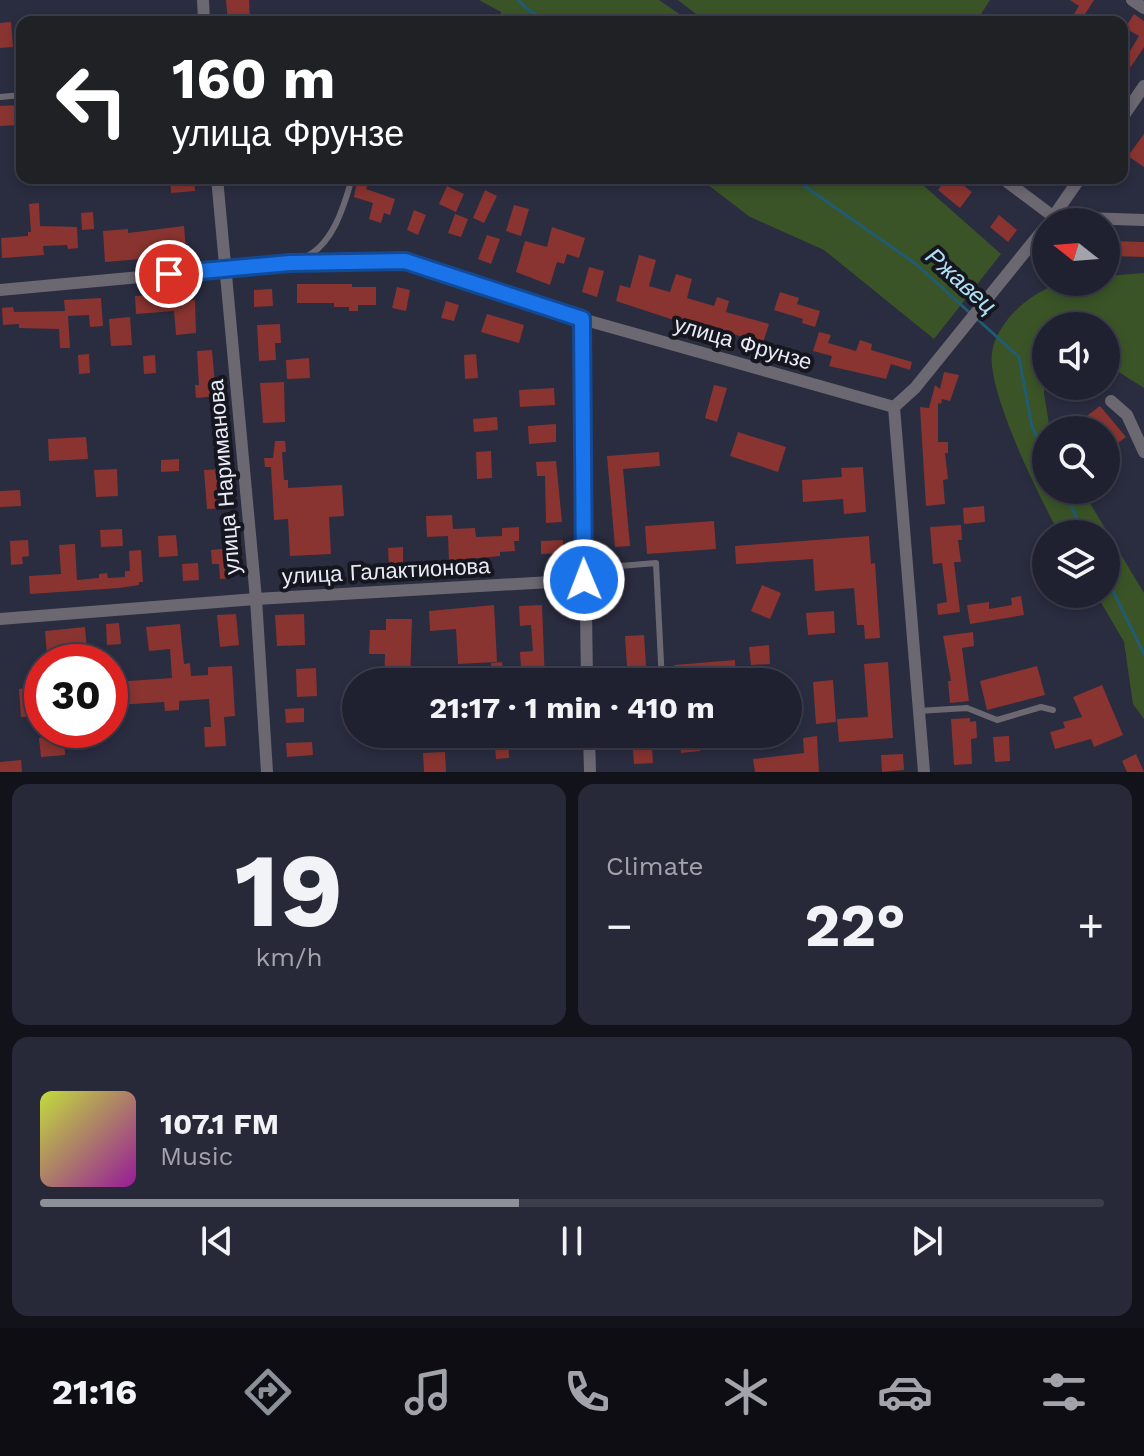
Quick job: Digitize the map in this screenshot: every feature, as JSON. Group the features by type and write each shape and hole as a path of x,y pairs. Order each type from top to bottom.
{"street":[{"path":"1132,0 1144,8"},
{"path":"1128,109 1144,86"},
{"name":"улица Нариманова","path":"218,184 256,599 267,772"},
{"path":"1009,184 1035,208"},
{"path":"1059,208 1076,184"},
{"path":"1120,220 1144,220"},
{"path":"924,772 894,407 915,388 1032,243"},
{"name":"улица Фрунзе","path":"0,290 290,263 405,261 582,319 894,407"},
{"path":"582,319 587,668"},
{"path":"1111,401 1127,415 1144,452"},
{"name":"улица Галактионова","path":"0,619 584,574"},
{"path":"589,748 590,772"}],"lane":[{"path":"290,263 308,257 323,241 340,217 350,184"},
{"path":"584,574 656,563 661,668"},
{"path":"918,711 967,708 997,720 1041,707 1053,710"}],"green space":[{"path":"479,0 659,0 682,16 501,16 501,12"},
{"path":"678,0 990,0 980,16 698,16"},
{"path":"707,184 922,184 1001,254 934,339 824,250 750,217"},
{"path":"1144,273 1144,388 1120,373 1120,312 1032,312 1032,400 1045,400 1048,416 1032,416 1032,479 997,391 992,369 994,342 1012,315 1035,296 1120,296 1120,275"},
{"path":"1044,504 1090,504 1100,520 1053,520"},
{"path":"1120,553 1144,593 1144,719 1133,704 1124,642 1104,608 1120,608"}],"building":[{"path":"226,0 249,0 250,16 227,16"},
{"path":"1070,0 1094,0 1084,16 1073,16 1079,6"},
{"path":"1134,14 1144,21 1144,47 1128,71 1128,50 1139,36 1128,30"},
{"path":"11,22 13,47 0,48 0,23"},
{"path":"16,105 16,125 0,126 0,106"},
{"path":"1144,134 1144,167 1128,156"},
{"path":"170,184 194,184 195,191 171,193"},
{"path":"356,184 368,184 366,189 395,199 390,215 384,213 381,223 369,219 373,203 354,197"},
{"path":"942,184 962,184 972,192 960,208 938,190"},
{"path":"447,186 464,194 456,212 439,204"},
{"path":"485,190 497,196 484,223 473,218"},
{"path":"39,203 40,226 77,227 78,248 43,246 44,255 2,258 1,238 28,236 31,232 29,204"},
{"path":"514,205 529,209 521,236 506,231"},
{"path":"414,210 426,215 418,235 407,230"},
{"path":"93,212 94,229 82,230 81,213"},
{"path":"455,214 468,219 461,237 448,233"},
{"path":"999,215 1017,230 1008,242 990,227"},
{"path":"184,226 186,250 141,254 142,259 105,262 103,231 128,229 128,233"},
{"path":"552,227 585,238 579,258 567,254 564,264 557,262 550,285 516,272 525,241 547,247"},
{"path":"487,235 500,239 491,264 478,259"},
{"path":"1120,241 1144,242 1144,257 1120,256"},
{"path":"639,255 656,260 649,286 670,292 676,274 692,279 687,298 714,306 717,297 729,301 726,312 769,324 763,343 693,322 692,326 616,301 620,285 630,288"},
{"path":"589,267 604,271 597,297 582,292"},
{"path":"297,284 376,287 376,305 358,305 358,311 349,311 349,307 334,307 334,303 297,303"},
{"path":"397,287 410,290 406,311 392,308"},
{"path":"272,289 273,306 254,307 254,290"},
{"path":"780,292 799,298 797,304 820,311 815,327 802,323 803,319 774,310"},
{"path":"157,295 158,302 195,300 196,333 176,335 174,311 136,314 135,296"},
{"path":"101,298 103,326 90,327 89,315 68,316 70,348 60,348 59,329 3,325 2,308 13,307 14,312 65,311 64,300"},
{"path":"446,301 459,305 454,321 441,318"},
{"path":"487,314 524,325 519,343 481,332"},
{"path":"130,317 132,345 111,346 109,319"},
{"path":"280,324 281,343 275,343 276,360 259,361 257,325"},
{"path":"819,332 831,335 828,343 856,351 860,340 872,344 871,350 912,362 910,370 891,364 886,379 829,366 832,356 813,351"},
{"path":"212,350 216,396 196,398 195,385 199,385 197,351"},
{"path":"89,354 90,373 79,374 78,355"},
{"path":"476,354 478,378 465,379 464,355"},
{"path":"155,355 156,373 144,374 143,356"},
{"path":"309,358 310,378 287,379 286,360"},
{"path":"944,372 959,375 950,401 942,399 941,404 938,403 938,442 948,442 948,453 945,453 948,479 943,480 945,504 926,506 920,407 929,408 935,385 940,389"},
{"path":"284,382 285,422 263,423 260,383"},
{"path":"714,385 727,388 717,422 705,418"},
{"path":"554,388 555,405 520,407 519,390"},
{"path":"1100,406 1108,416 1089,416"},
{"path":"497,417 498,430 474,432 473,419"},
{"path":"556,424 556,442 529,444 528,426"},
{"path":"738,432 786,447 778,472 730,456"},
{"path":"86,437 88,459 49,461 48,439"},
{"path":"275,441 285,441 286,452 282,452 284,480 288,480 288,488 342,485 344,516 329,517 331,554 290,556 288,519 274,520 271,467 265,467 264,458 273,458"},
{"path":"491,451 492,478 477,479 476,452"},
{"path":"659,452 660,466 623,469 630,546 615,547 607,456"},
{"path":"179,459 179,471 161,472 161,460"},
{"path":"556,461 562,522 546,523 545,476 537,476 536,462"},
{"path":"863,467 866,512 844,514 843,499 803,502 802,480 842,477 841,468"},
{"path":"117,469 118,496 96,497 94,470"},
{"path":"223,469 227,508 207,509 204,470"},
{"path":"20,490 21,506 0,507 0,491"},
{"path":"984,506 985,522 964,524 963,508"},
{"path":"452,515 453,529 475,528 476,537 502,536 502,528 519,527 519,541 514,541 515,551 500,552 500,556 449,561 448,536 427,537 426,516"},
{"path":"714,521 716,549 647,554 645,526"},
{"path":"961,525 962,540 958,540 961,562 954,562 960,612 938,615 937,604 947,602 942,563 933,564 930,527"},
{"path":"122,529 123,546 101,547 100,530"},
{"path":"176,535 178,556 159,557 158,536"},
{"path":"869,536 871,564 875,563 880,638 865,639 864,625 857,625 854,588 815,591 813,559 736,564 735,546"},
{"path":"28,540 29,556 22,557 23,564 11,565 10,541"},
{"path":"563,540 563,553 541,554 541,541"},
{"path":"75,544 77,580 99,578 99,574 107,573 108,578 125,577 125,571 130,571 129,551 141,550 143,582 119,588 30,594 29,576 61,574 59,545"},
{"path":"403,547 403,564 389,565 388,548"},
{"path":"230,548 232,578 220,579 219,564 212,564 211,550"},
{"path":"198,563 199,580 183,581 182,564"},
{"path":"762,585 781,593 770,619 751,611"},
{"path":"1021,596 1024,615 970,624 967,605 989,602 989,609 1012,605 1011,598"},
{"path":"494,605 497,662 458,664 456,629 430,631 429,611"},
{"path":"542,605 544,668 521,668 520,652 533,651 531,625 520,626 519,606"},
{"path":"834,611 835,633 808,635 806,613"},
{"path":"236,614 239,645 220,647 217,615"},
{"path":"304,614 305,645 277,646 275,615"},
{"path":"386,619 412,619 410,668 384,668 385,654 369,654 370,630 386,630"},
{"path":"119,623 121,644 107,644 106,624"},
{"path":"180,624 184,664 190,663 191,676 208,675 208,667 232,666 235,716 224,717 226,746 205,747 204,727 211,727 209,699 179,701 179,710 165,711 164,702 128,704 128,681 172,678 170,649 149,651 146,627"},
{"path":"85,627 86,644 46,644 45,631"},
{"path":"973,632 974,646 962,648 969,701 950,703 948,681 951,681 943,636"},
{"path":"644,635 646,668 627,668 625,636"},
{"path":"769,645 770,664 751,665 749,647"},
{"path":"735,660 735,668 674,668 674,665"},
{"path":"502,662 503,668 491,668 491,663"},
{"path":"888,662 893,738 839,742 837,719 868,717 864,664"},
{"path":"1037,666 1045,695 987,710 980,681"},
{"path":"316,668 317,696 297,697 296,669"},
{"path":"833,680 836,722 816,724 813,682"},
{"path":"1102,685 1123,735 1094,747 1091,739 1055,749 1050,732 1065,728 1063,722 1082,717 1073,697"},
{"path":"24,688 24,717 21,717 19,689"},
{"path":"304,708 304,722 286,723 285,709"},
{"path":"970,718 970,722 976,721 977,738 971,739 972,764 954,765 951,719"},
{"path":"817,736 819,772 755,772 753,759 804,753 803,738"},
{"path":"1009,736 1010,761 995,762 993,737"},
{"path":"312,742 313,755 287,757 286,743"},
{"path":"40,748 65,748 65,755 41,757"},
{"path":"495,748 509,748 509,758 496,759"},
{"path":"633,748 652,748 653,763 634,764"},
{"path":"680,748 700,748 700,751 681,753"},
{"path":"445,752 446,772 424,772 423,753"},
{"path":"903,754 904,770 882,772 881,755"},
{"path":"1136,754 1144,772 1127,772 1122,761"},
{"path":"21,760 22,772 0,772 0,762"}],"waterway":[{"name":"Ржавец","path":"518,0 539,16"},
{"name":"Ржавец","path":"802,184 916,264 970,313"},
{"name":"Ржавец","path":"976,318 1019,357 1032,427"},
{"name":"Ржавец","path":"1070,504 1078,520"},
{"name":"Ржавец","path":"1120,605 1144,654"}],"route":[{"path":"169,274 290,263 405,261 582,319 584,580"}]}
